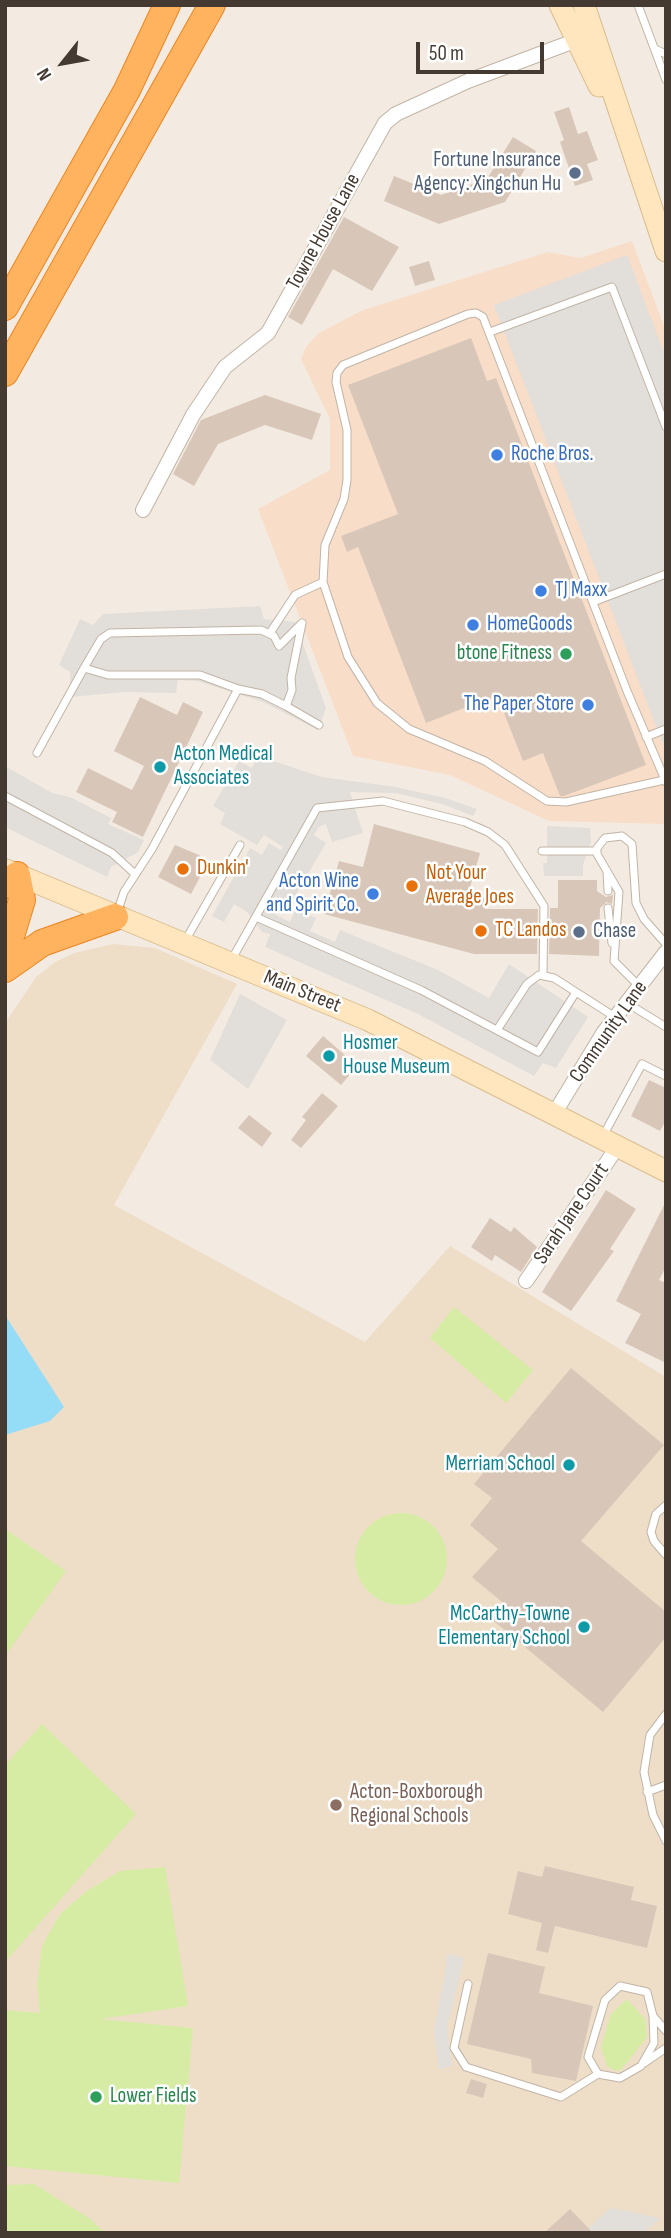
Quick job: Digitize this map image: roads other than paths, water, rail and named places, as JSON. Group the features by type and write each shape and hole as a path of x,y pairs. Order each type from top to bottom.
{"highway":[{"path":"5,307 127,90 167,5"},
{"path":"5,373 212,5"},
{"path":"5,271 70,192"},
{"path":"5,956 22,900 9,877"},
{"path":"5,969 42,943 115,917"}],"main road":[{"path":"560,5 629,147"},
{"path":"584,5 629,147 666,251"},
{"name":"Main Street","path":"9,877 183,944 388,1030 666,1171"}],"street":[{"name":"Towne House Lane","path":"143,510 193,415 225,367 268,333 385,123 396,114 453,88 577,40"},
{"name":"Community Lane","path":"554,1114 615,1017 666,952"},
{"name":"Sarah Jane Court","path":"526,1280 610,1142"}],"lane":[{"path":"638,5 666,80"},
{"path":"654,49 666,54"},
{"path":"490,332 612,287 666,427"},
{"path":"472,313 483,317 665,781 566,802 554,802 541,798 485,761 409,729 382,709 358,677 343,647 323,582 325,545 344,499 348,471 346,422 335,382 340,368 353,359 472,313"},
{"path":"593,602 666,574"},
{"path":"270,633 295,595 323,582"},
{"path":"37,753 101,639 115,632 261,630 270,633 279,646 302,623 291,678 292,690 286,706"},
{"path":"84,668 108,675 200,675 238,689 262,694 319,724"},
{"path":"115,917 124,892 152,849 238,689"},
{"path":"646,737 666,729"},
{"path":"5,796 113,853 135,874"},
{"path":"230,963 317,808 383,801 438,814 480,829 510,850 542,901 543,974"},
{"path":"614,954 619,892 597,851 601,841 613,835 626,838 632,844 636,903 644,919 666,944"},
{"path":"183,944 240,845"},
{"path":"542,850 597,851"},
{"path":"607,871 608,891"},
{"path":"608,908 618,967 639,986"},
{"path":"256,917 421,990 538,1052 576,992"},
{"path":"497,1030 527,984 535,976 543,974 615,1017"},
{"path":"627,1002 666,1027"},
{"path":"610,1142 642,1065 666,1076"},
{"path":"666,1505 656,1514 651,1532 654,1541 666,1555"},
{"path":"666,1714 650,1735 645,1755 647,1792 653,1815 666,1841"},
{"path":"647,1792 666,1785"},
{"path":"468,1984 454,2048 466,2067 561,2097 598,2074 620,2078 666,2048"},
{"path":"598,2074 588,2057 605,2000 620,1986 648,1992 653,2016 654,2043 641,2066"},
{"path":"653,2016 666,2031"}],"water":[{"path":"5,1315 64,1407 50,1421 5,1435"}],"place":[{"name":"Fortune Insurance Agency: Xingchun Hu","path":"575,173"},
{"name":"Roche Bros.","path":"497,455"},
{"name":"TJ Maxx","path":"541,591"},
{"name":"HomeGoods","path":"473,625"},
{"name":"btone Fitness","path":"566,654"},
{"name":"The Paper Store","path":"588,705"},
{"name":"Acton Medical Associates","path":"160,767"},
{"name":"Dunkin'","path":"183,869"},
{"name":"Not Your Average Joes","path":"412,886"},
{"name":"Acton Wine and Spirit Co.","path":"373,894"},
{"name":"TC Landos","path":"481,931"},
{"name":"Chase","path":"579,932"},
{"name":"Hosmer House Museum","path":"329,1056"},
{"name":"Merriam School","path":"569,1465"},
{"name":"McCarthy-Towne Elementary School","path":"584,1627"},
{"name":"Acton-Boxborough Regional Schools","path":"336,1805"},
{"name":"Lower Fields","path":"96,2097"}]}
